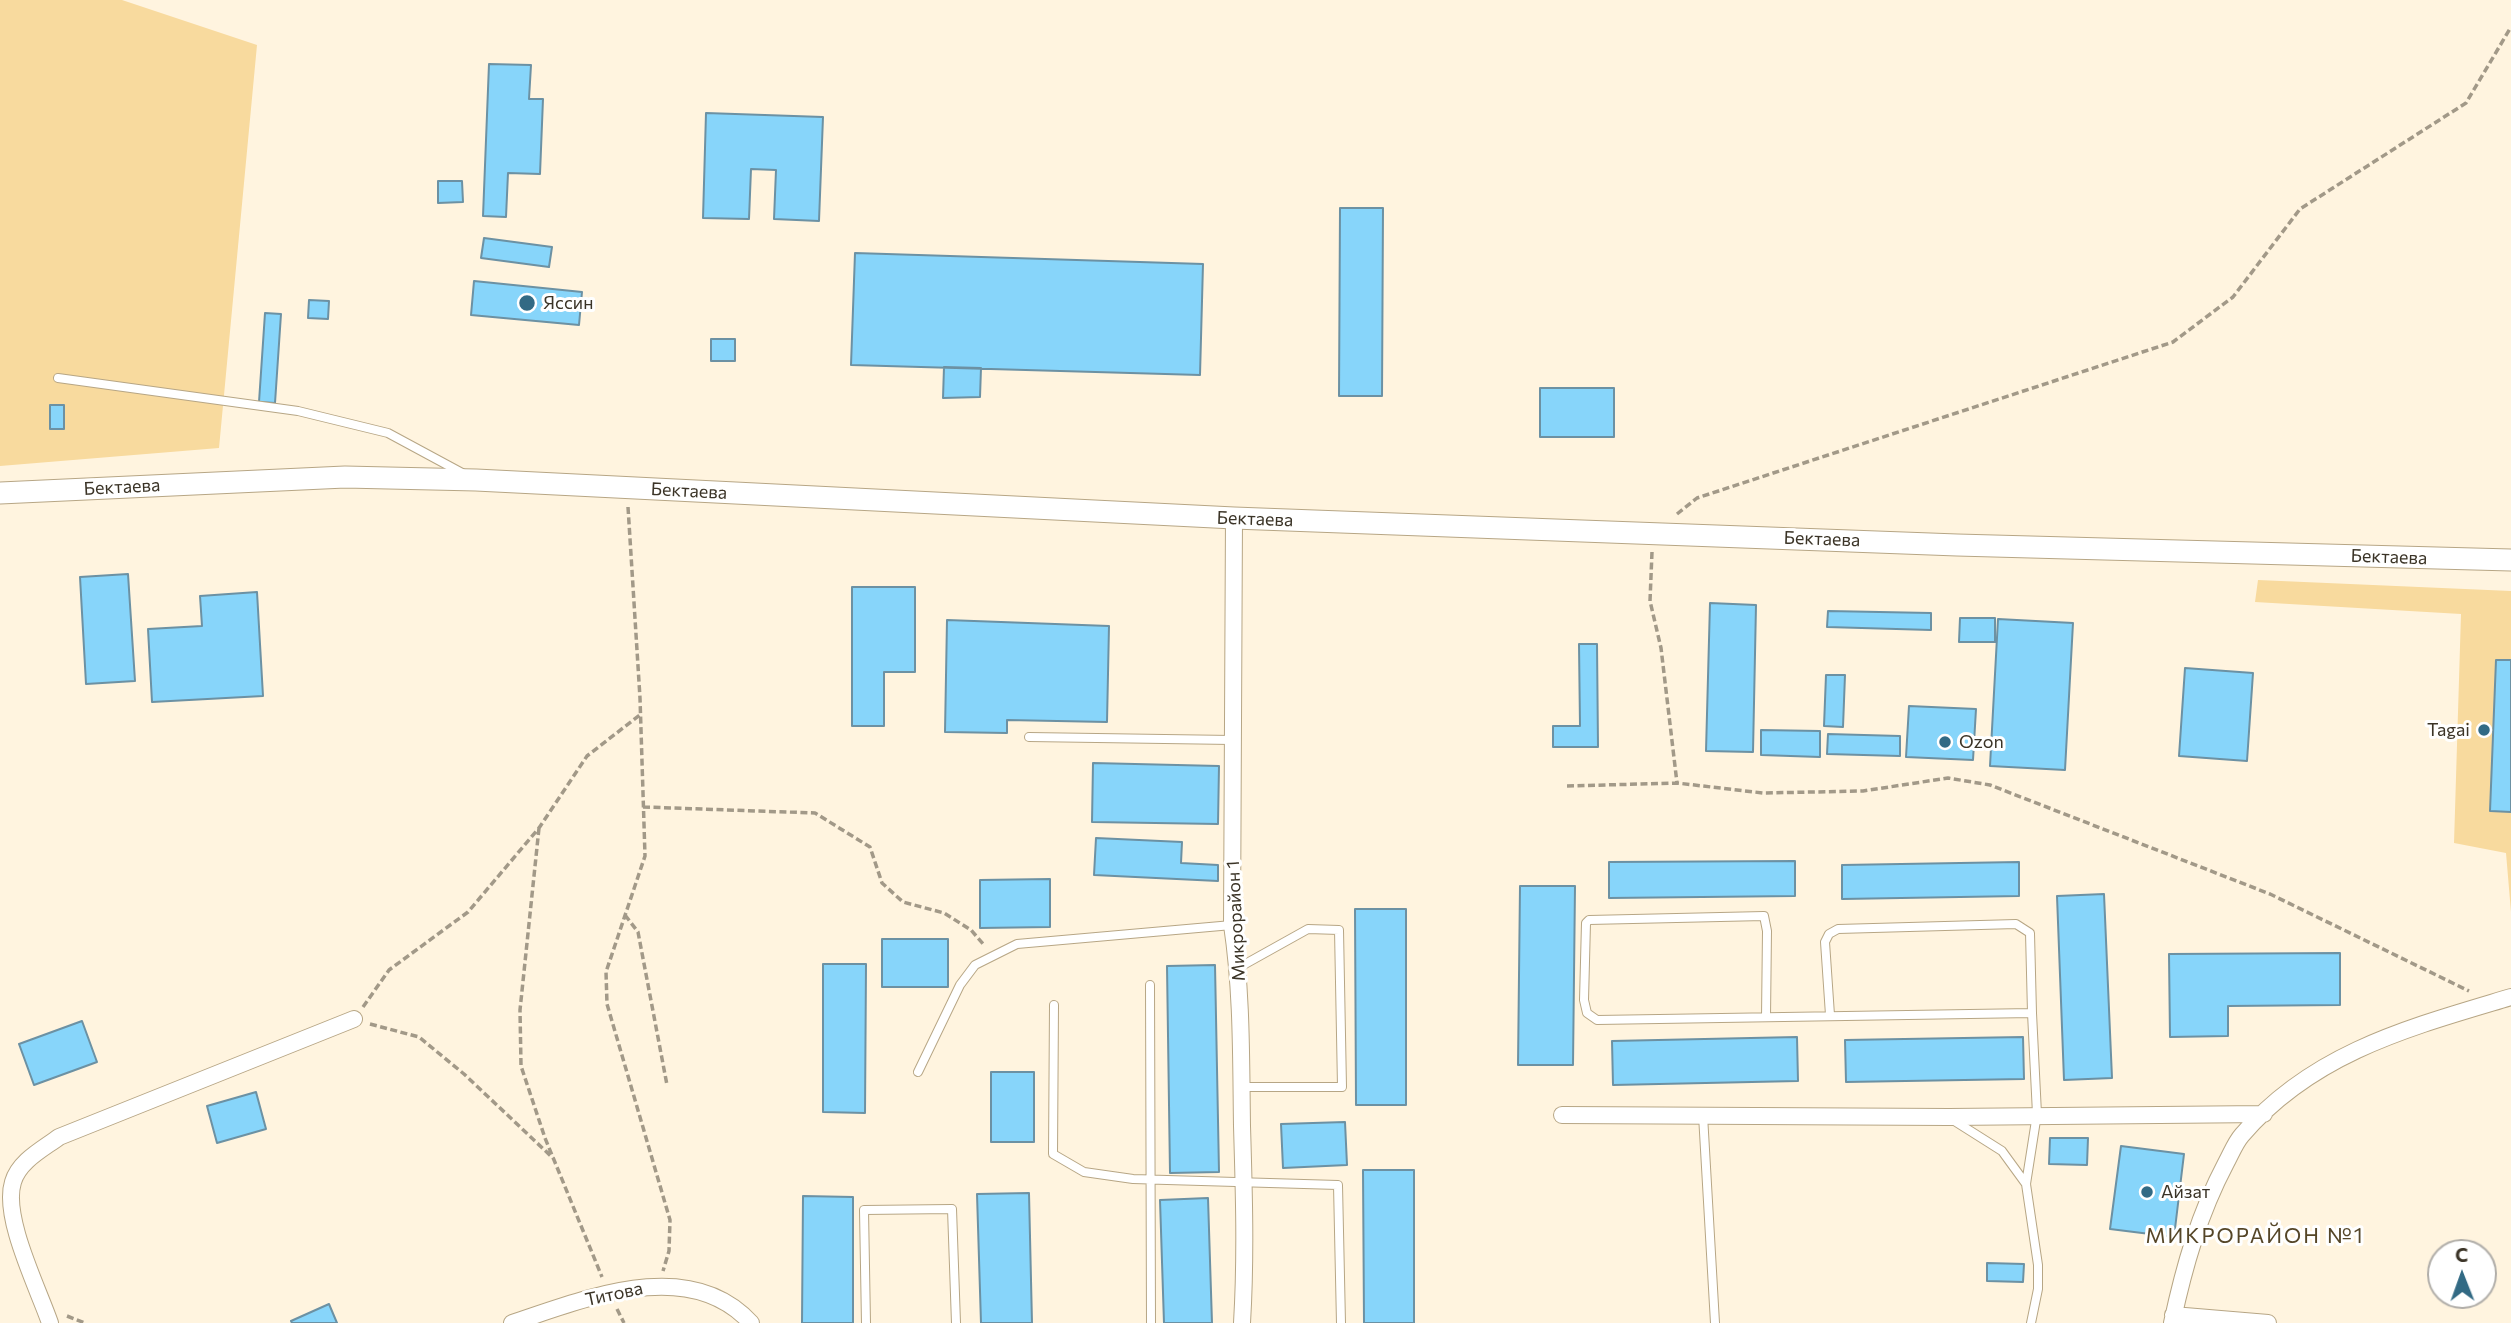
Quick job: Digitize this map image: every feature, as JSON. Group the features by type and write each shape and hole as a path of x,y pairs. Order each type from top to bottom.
{"street":[{"name":"Бектаева","path":"0,493 345,477 476,480 1234,519 2511,561"},
{"name":"Микрорайон 1","path":"1234,519 1232,925 1238,968 1242,1087 1245,1274 1242,1323"},
{"path":"2267,1323 2174,1320 2187,1254 2216,1183 2240,1137 2288,1090 2334,1061 2393,1033 2511,997"},
{"path":"50,1323 12,1214 13,1182 26,1161 60,1137 354,1019"},
{"path":"1562,1115 1949,1117 2037,1114 2264,1114"},
{"name":"Титова","path":"512,1323 608,1292 645,1286 701,1293 737,1308 751,1323"}],"lane":[{"path":"58,378 298,411 388,433 476,480"},
{"path":"1029,737 1232,740"},
{"path":"1766,1017 1767,931 1763,916 1589,920 1586,923 1584,1000 1587,1013 1597,1020 2032,1013"},
{"path":"1830,1015 1825,942 1829,934 1838,929 2016,924 2030,933 2037,1114 2026,1184 2038,1265 2038,1289 2031,1323"},
{"path":"918,1072 960,985 975,965 1017,944 1232,925"},
{"path":"1238,968 1308,929 1339,930 1342,1087 1242,1087"},
{"path":"1150,985 1151,1323"},
{"path":"1054,1006 1053,1154 1084,1172 1150,1180 1338,1185 1341,1323"},
{"path":"1703,1115 1715,1323"},
{"path":"1949,1117 2002,1151 2026,1184"},
{"path":"866,1323 864,1210 952,1209 956,1323"}],"path":[{"path":"1677,783 1661,648 1650,601 1653,533 1697,498 2174,341 2234,297 2300,209 2466,103 2511,27"},
{"path":"626,488 641,715 645,856 606,972 607,1004 670,1220 668,1251 659,1287"},
{"path":"553,1158 464,1074 419,1037 354,1019 389,970 468,912 539,828 587,756 641,715"},
{"path":"1567,786 1677,783 1763,793 1863,791 1948,778 1990,785 2270,894 2493,1002"},
{"path":"643,807 815,813 870,847 882,883 903,902 944,914 971,930 994,955"},
{"path":"539,828 520,1010 521,1066 553,1158 608,1292"},
{"path":"625,915 638,932 667,1085"}],"shaded area":[{"path":"0,0 122,0 257,45 219,448 0,466"},
{"name":"Tagai","path":"2258,580 2511,591 2511,912 2506,853 2454,843 2461,614 2255,602"}],"building":[{"path":"489,64 531,65 529,99 543,99 540,174 508,173 506,217 483,216"},
{"path":"706,113 823,117 819,221 774,219 776,170 751,169 749,219 703,218"},
{"path":"438,181 462,181 463,202 438,203"},
{"path":"1340,208 1383,208 1382,396 1339,396"},
{"path":"484,238 552,247 549,267 481,258"},
{"path":"855,253 1203,264 1200,375 851,365"},
{"name":"Яссин","path":"474,281 582,292 579,325 471,315"},
{"path":"309,300 329,301 328,319 308,318"},
{"path":"265,313 281,314 275,403 259,402"},
{"path":"711,339 735,339 735,361 711,361"},
{"path":"944,367 981,368 980,397 943,398"},
{"path":"1540,388 1614,388 1614,437 1540,437"},
{"path":"50,405 64,405 64,429 50,429"},
{"path":"128,574 135,681 86,684 80,577"},
{"path":"852,587 915,587 915,672 884,672 884,726 852,726"},
{"path":"257,592 263,696 152,702 148,629 202,626 200,596"},
{"path":"1710,603 1756,605 1753,752 1706,751"},
{"path":"1828,611 1931,613 1931,630 1827,627"},
{"path":"1960,618 1995,618 1995,642 1959,642"},
{"path":"1998,619 2073,623 2065,770 1990,766"},
{"path":"947,620 1109,626 1107,722 1007,720 1007,733 945,732"},
{"path":"1579,644 1597,644 1598,747 1553,747 1553,726 1580,726"},
{"path":"2496,660 2511,660 2511,812 2490,811"},
{"path":"2185,668 2253,673 2247,761 2179,756"},
{"path":"1826,675 1845,675 1843,727 1824,726"},
{"path":"1909,706 1976,709 1973,760 1906,757"},
{"path":"1761,730 1820,731 1820,757 1761,755"},
{"path":"1828,734 1900,736 1900,756 1827,754"},
{"path":"1093,763 1219,766 1218,824 1092,822"},
{"path":"1096,838 1182,842 1181,863 1218,865 1218,881 1094,875"},
{"path":"1795,861 1795,896 1609,898 1609,862"},
{"path":"2019,862 2019,896 1842,899 1842,865"},
{"path":"1050,879 1050,927 980,928 980,880"},
{"path":"1520,886 1575,886 1573,1065 1518,1065"},
{"path":"2104,894 2112,1078 2064,1080 2057,896"},
{"path":"1355,909 1406,909 1406,1105 1356,1105"},
{"path":"882,939 948,939 948,987 882,987"},
{"path":"2340,953 2340,1005 2228,1006 2228,1036 2170,1037 2169,954"},
{"path":"823,964 866,964 865,1113 823,1112"},
{"path":"1215,965 1219,1172 1170,1173 1167,966"},
{"path":"82,1021 97,1062 34,1085 19,1044"},
{"path":"1797,1037 1798,1081 1613,1085 1612,1041"},
{"path":"2023,1037 2024,1079 1846,1082 1845,1040"},
{"path":"991,1072 1034,1072 1034,1142 991,1142"},
{"path":"256,1092 266,1129 217,1143 207,1106"},
{"path":"1345,1122 1347,1165 1283,1168 1281,1124"},
{"path":"2050,1138 2088,1138 2087,1165 2049,1164"},
{"name":"Айзат","path":"2121,1146 2184,1154 2174,1237 2110,1229"},
{"path":"1363,1170 1414,1170 1414,1323 1364,1323"},
{"path":"1029,1193 1032,1323 981,1323 977,1194"},
{"path":"803,1196 853,1197 853,1323 802,1323"},
{"path":"1208,1198 1212,1323 1164,1323 1160,1200"},
{"path":"1987,1263 2024,1264 2023,1282 1987,1281"},
{"path":"329,1304 337,1323 291,1321"}],"place":[{"name":"Яссин","path":"527,303"},
{"name":"Tagai","path":"2484,730"},
{"name":"Ozon","path":"1945,742"},
{"name":"Айзат","path":"2147,1192"}],"district":[{"name":"МИКРОРАЙОН №1","path":"2255,1236"}]}
